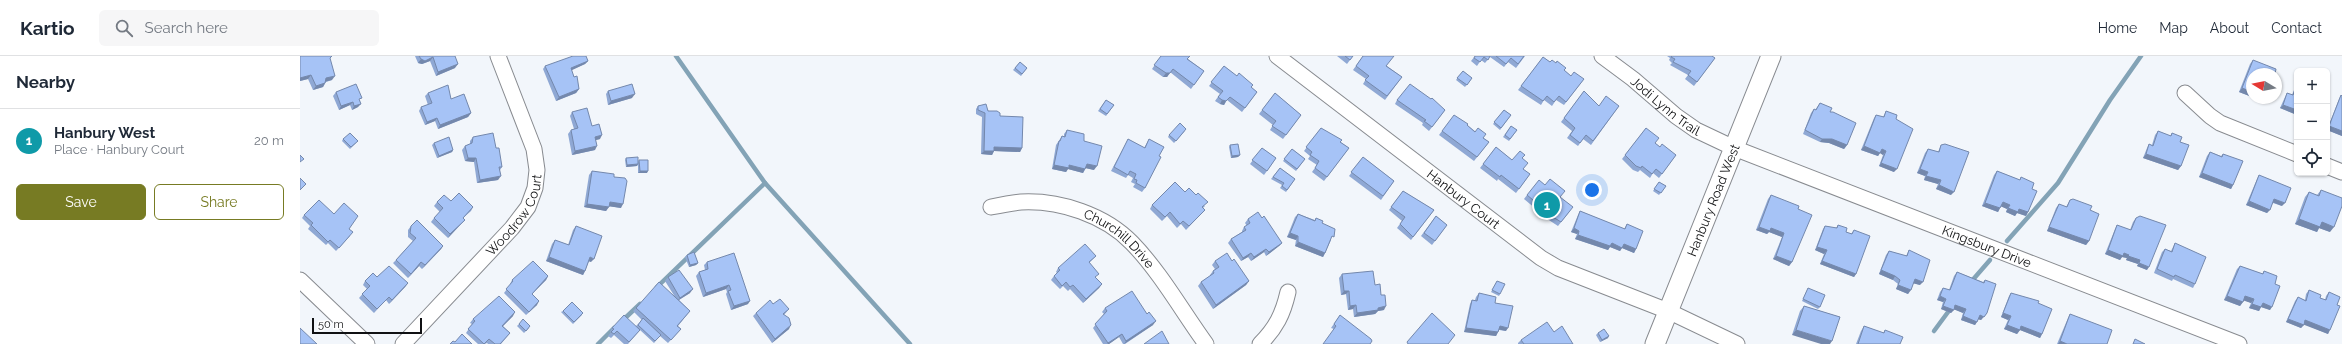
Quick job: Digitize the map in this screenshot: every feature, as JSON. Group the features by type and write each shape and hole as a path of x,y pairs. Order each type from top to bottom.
{"main road":[{"name":"Hanbury Road West","path":"1655,344 1771,56"}],"street":[{"name":"Woodrow Court","path":"403,344 512,228 528,207 532,195 536,170 534,149 498,56"},
{"name":"Hanbury Court","path":"1277,56 1541,258 1558,268 1668,311 1737,344"},
{"name":"Jodi Lynn Trail","path":"1602,56 1634,79 1676,116 1696,130 1734,148"},
{"path":"2185,93 2220,123 2294,153"},
{"name":"Kingsbury Drive","path":"1734,148 2239,344"},
{"path":"2330,167 2342,172"},
{"name":"Churchill Drive","path":"991,207 1021,202 1051,203 1080,211 1107,224 1132,243 1206,344"},
{"path":"300,280 367,344"},
{"path":"1260,344 1274,330 1284,312 1288,292"}],"building":[{"path":"300,56 332,56 330,58 335,76 326,78 325,83 316,86 311,75 300,78"},
{"path":"419,56 455,56 458,64 438,72 433,57 425,61"},
{"path":"573,56 586,56 588,61 571,68 574,77 577,76 579,89 559,97 545,66"},
{"path":"1161,56 1190,56 1187,59 1204,71 1194,85 1173,69 1170,73 1166,73 1154,65"},
{"path":"1345,56 1353,56 1350,60"},
{"path":"1363,56 1394,56 1386,66 1402,77 1387,96 1365,80 1369,76 1356,66"},
{"path":"1475,56 1490,56 1488,60 1484,57 1480,62 1474,58"},
{"path":"1496,56 1524,56 1518,64 1511,58 1506,64"},
{"path":"1712,56 1715,58 1697,82 1688,75 1691,71 1673,62 1675,59 1671,57"},
{"path":"1543,57 1550,62 1552,60 1556,63 1557,61 1566,68 1564,70 1571,76 1574,72 1584,79 1566,102 1559,96 1554,102 1547,96 1543,101 1521,86"},
{"path":"2253,60 2273,68 2250,68"},
{"path":"1020,62 1027,68 1022,74 1015,68"},
{"path":"1224,66 1237,76 1239,73 1253,85 1251,87 1257,92 1245,108 1230,97 1226,101 1218,97 1223,91 1211,82"},
{"path":"1463,71 1472,78 1467,85 1457,78"},
{"path":"2246,78 2246,90 2242,88"},
{"path":"356,84 362,98 359,99 361,104 354,106 353,102 341,106 336,92"},
{"path":"632,84 635,94 611,101 608,91"},
{"path":"1410,84 1431,99 1432,98 1445,110 1432,127 1424,121 1426,120 1397,100"},
{"path":"448,85 451,99 464,94 471,113 440,125 437,118 427,122 421,107 432,103 428,93"},
{"path":"1584,91 1599,106 1606,96 1619,106 1593,141 1586,135 1580,143 1570,135 1575,128 1564,118"},
{"path":"2294,92 2294,109 2283,105 2287,93 2293,95"},
{"path":"1275,93 1301,115 1286,135 1272,126 1276,121 1262,110"},
{"path":"2341,95 2342,131 2330,126"},
{"path":"1106,100 1114,105 1107,114 1100,109"},
{"path":"1820,103 1832,108 1830,112 1856,123 1847,145 1832,139 1822,139 1805,130 1814,109 1816,110"},
{"path":"986,104 988,111 997,111 1000,113 1000,116 1023,117 1022,148 994,147 994,151 984,151 985,113 978,110 978,106"},
{"path":"587,108 592,126 599,124 602,135 595,137 597,146 575,151 571,130 578,128 572,112"},
{"path":"1504,110 1511,115 1501,128 1494,122"},
{"path":"1886,111 1897,115 1896,119 1913,129 1897,169 1881,163 1886,151 1882,149 1880,153 1864,146 1876,115 1884,117"},
{"path":"1454,115 1468,124 1467,125 1475,132 1478,128 1486,134 1483,138 1489,142 1477,157 1442,131"},
{"path":"1180,123 1186,129 1176,141 1169,135"},
{"path":"1511,126 1517,130 1510,139 1505,135"},
{"path":"1321,128 1342,140 1340,142 1349,148 1327,177 1315,168 1319,161 1310,155 1312,152 1306,147"},
{"path":"1646,128 1659,138 1655,143 1660,147 1662,144 1676,155 1662,174 1656,169 1652,174 1642,166 1641,168 1636,166 1625,155"},
{"path":"1067,130 1084,134 1084,141 1102,146 1097,166 1087,164 1085,169 1069,165 1069,168 1054,165 1059,141 1062,136 1065,137"},
{"path":"2158,131 2171,136 2172,133 2182,137 2180,142 2189,145 2181,166 2146,154 2149,144 2153,146"},
{"path":"350,133 358,141 351,147 343,139"},
{"path":"493,133 496,148 499,148 502,167 499,167 501,176 480,180 476,158 468,158 465,146 472,143 473,137"},
{"path":"449,137 453,150 439,156 434,143"},
{"path":"1128,139 1145,148 1149,139 1164,147 1159,156 1161,157 1145,188 1136,183 1137,180 1134,179 1136,174 1130,171 1128,175 1114,167"},
{"path":"1238,144 1240,155 1232,156 1230,145"},
{"path":"1945,144 1969,152 1954,192 1939,185 1941,180 1926,176 1928,172 1920,169 1928,149 1939,152 1941,145"},
{"path":"1496,147 1512,160 1520,151 1525,155 1522,158 1528,163 1523,169 1530,174 1519,189 1501,175 1500,177 1483,164"},
{"path":"1262,148 1276,158 1267,171 1252,160"},
{"path":"1292,149 1305,159 1297,169 1284,159"},
{"path":"2210,152 2222,157 2223,154 2243,161 2233,185 2202,173"},
{"path":"300,155 304,159 300,162"},
{"path":"638,157 638,164 627,165 626,158"},
{"path":"1363,157 1394,181 1383,196 1351,172"},
{"path":"639,160 648,160 648,171 640,171"},
{"path":"1280,168 1295,179 1287,190 1282,186 1284,183 1273,177"},
{"path":"592,171 614,174 614,177 625,178 627,181 623,204 610,202 609,207 587,204"},
{"path":"1997,171 2020,180 2021,177 2034,183 2032,189 2037,191 2028,212 2019,209 2018,212 2008,208 2010,205 2003,202 2000,208 1985,203"},
{"path":"2259,175 2291,188 2285,203 2274,199 2270,210 2249,201"},
{"path":"300,178 306,184 300,190"},
{"path":"1550,179 1565,191 1560,197 1573,207 1561,222 1537,207 1539,205 1527,195 1539,180 1545,185"},
{"path":"1175,182 1185,192 1189,188 1196,195 1198,193 1208,202 1202,207 1205,210 1189,226 1183,221 1180,224 1170,212 1165,217 1152,205"},
{"path":"1659,182 1666,186 1661,193 1654,189"},
{"path":"2321,190 2342,198 2342,206 2334,227 2322,222 2320,227 2299,219 2309,192 2319,196"},
{"path":"1403,191 1434,210 1413,237 1400,224 1405,217 1391,207"},
{"path":"459,193 473,207 463,218 465,220 450,234 434,218 443,208 437,202 444,195 451,201"},
{"path":"1771,195 1799,206 1798,209 1812,215 1792,262 1776,256 1784,233 1771,228 1770,231 1759,227"},
{"path":"2073,199 2092,206 2090,210 2099,214 2089,241 2049,227 2059,204 2067,207 2070,200"},
{"path":"319,200 334,214 344,203 358,216 349,229 353,232 339,248 330,240 328,242 311,225 313,223 304,215"},
{"path":"1580,211 1625,229 1627,224 1643,231 1636,249 1624,244 1622,248 1612,243 1610,246 1578,235 1579,231 1574,228"},
{"path":"1258,212 1262,218 1264,216 1282,243 1269,252 1266,249 1254,257 1251,253 1243,258 1231,239 1246,230 1244,227 1250,223 1248,219"},
{"path":"1298,214 1315,221 1316,218 1323,221 1322,223 1335,229 1334,237 1332,236 1325,253 1298,242 1298,236 1290,233"},
{"path":"1436,216 1447,225 1435,241 1424,233"},
{"path":"2140,216 2166,225 2149,267 2139,263 2140,260 2128,256 2129,255 2124,253 2123,256 2108,250 2117,225 2131,230 2136,218"},
{"path":"417,220 443,246 425,265 421,262 411,274 396,260 416,238 410,233 411,226"},
{"path":"1838,225 1847,228 1846,232 1852,234 1854,230 1870,236 1856,274 1822,261 1827,250 1817,247 1825,226 1837,228"},
{"path":"576,226 602,236 594,259 590,257 585,271 549,257 555,240 569,245"},
{"path":"2175,243 2206,257 2195,284 2157,269 2165,249 2172,252"},
{"path":"1085,244 1096,256 1089,262 1099,274 1095,277 1102,284 1086,299 1073,285 1070,287 1066,282 1062,286 1054,276 1060,270 1058,268"},
{"path":"1909,250 1930,260 1923,282 1915,279 1911,290 1898,285 1900,280 1895,276 1881,270 1889,251 1907,256"},
{"path":"694,252 698,263 690,265 687,255"},
{"path":"734,253 750,301 734,306 728,291 731,290 729,285 706,293 699,272 708,269 707,262"},
{"path":"1227,253 1232,261 1234,259 1249,281 1216,305 1201,282 1214,273 1213,271 1219,267 1215,261"},
{"path":"533,261 548,276 532,294 539,301 529,312 506,289 513,281 512,280"},
{"path":"389,266 408,283 392,300 389,297 377,309 362,294 370,286 365,281 373,273 377,277"},
{"path":"2240,266 2263,274 2264,271 2277,276 2275,284 2280,286 2272,307 2263,303 2261,307 2252,304 2254,299 2245,296 2243,302 2227,296"},
{"path":"679,270 693,289 680,298 668,277"},
{"path":"1373,271 1375,285 1380,284 1381,295 1385,295 1386,306 1378,308 1378,310 1357,313 1356,305 1350,306 1349,291 1344,291 1342,274"},
{"path":"1957,272 1984,283 1985,280 1996,284 1987,313 1984,317 1980,315 1977,322 1963,316 1966,309 1955,305 1954,310 1943,306 1946,299 1940,296 1943,288 1950,290"},
{"path":"1497,281 1505,284 1500,294 1492,290"},
{"path":"659,282 690,311 677,326 681,329 671,340 636,308"},
{"path":"1808,288 1825,295 1820,307 1803,299"},
{"path":"2309,290 2321,295 2320,298 2326,300 2329,292 2340,297 2337,305 2340,306 2330,330 2305,320 2304,325 2288,319 2298,297 2306,301"},
{"path":"1132,291 1147,314 1149,312 1156,321 1126,341 1122,334 1108,343 1095,324 1107,311 1105,308"},
{"path":"1479,293 1496,297 1495,303 1513,306 1508,328 1500,326 1498,332 1466,328 1472,300 1477,301"},
{"path":"2011,293 2039,301 2038,303 2052,309 2042,334 2021,326 2020,330 2007,325 2011,316 2003,313"},
{"path":"499,296 515,312 502,326 510,333 500,344 495,344 489,339 484,344 468,329 475,321 473,319"},
{"path":"780,299 789,309 783,314 789,318 791,325 775,339 756,313 770,300 773,304"},
{"path":"572,302 583,313 574,322 563,311"},
{"path":"1804,306 1840,317 1832,341 1796,330"},
{"path":"1432,313 1455,335 1448,344 1408,344 1407,342"},
{"path":"2070,314 2112,330 2107,344 2067,344 2060,341"},
{"path":"624,315 640,330 629,342 617,331 614,334 611,332 614,329 612,328"},
{"path":"1340,315 1371,339 1372,341 1370,344 1323,344 1336,326 1334,324"},
{"path":"643,318 661,335 655,341 638,325"},
{"path":"523,319 530,326 526,331 519,324"},
{"path":"1547,322 1554,332 1562,326 1573,344 1524,344 1521,340"},
{"path":"1864,326 1884,333 1885,330 1903,337 1900,344 1858,344"},
{"path":"300,328 317,344 300,344"},
{"path":"1604,329 1609,336 1602,340 1598,333"},
{"path":"1162,331 1169,344 1144,344"},
{"path":"462,334 472,344 450,344 453,341 455,342"},
{"path":"2135,339 2145,344 2133,344"}],"waterway":[{"path":"676,56 765,183 910,344"},
{"path":"2007,241 2058,183 2110,100 2141,56"},
{"path":"657,287 765,183"},
{"path":"1970,283 1990,260"},
{"path":"622,321 640,304"},
{"path":"1934,331 1951,308"},
{"path":"598,344 614,328"}],"place":[{"name":"Hanbury West","path":"1547,205"}]}
